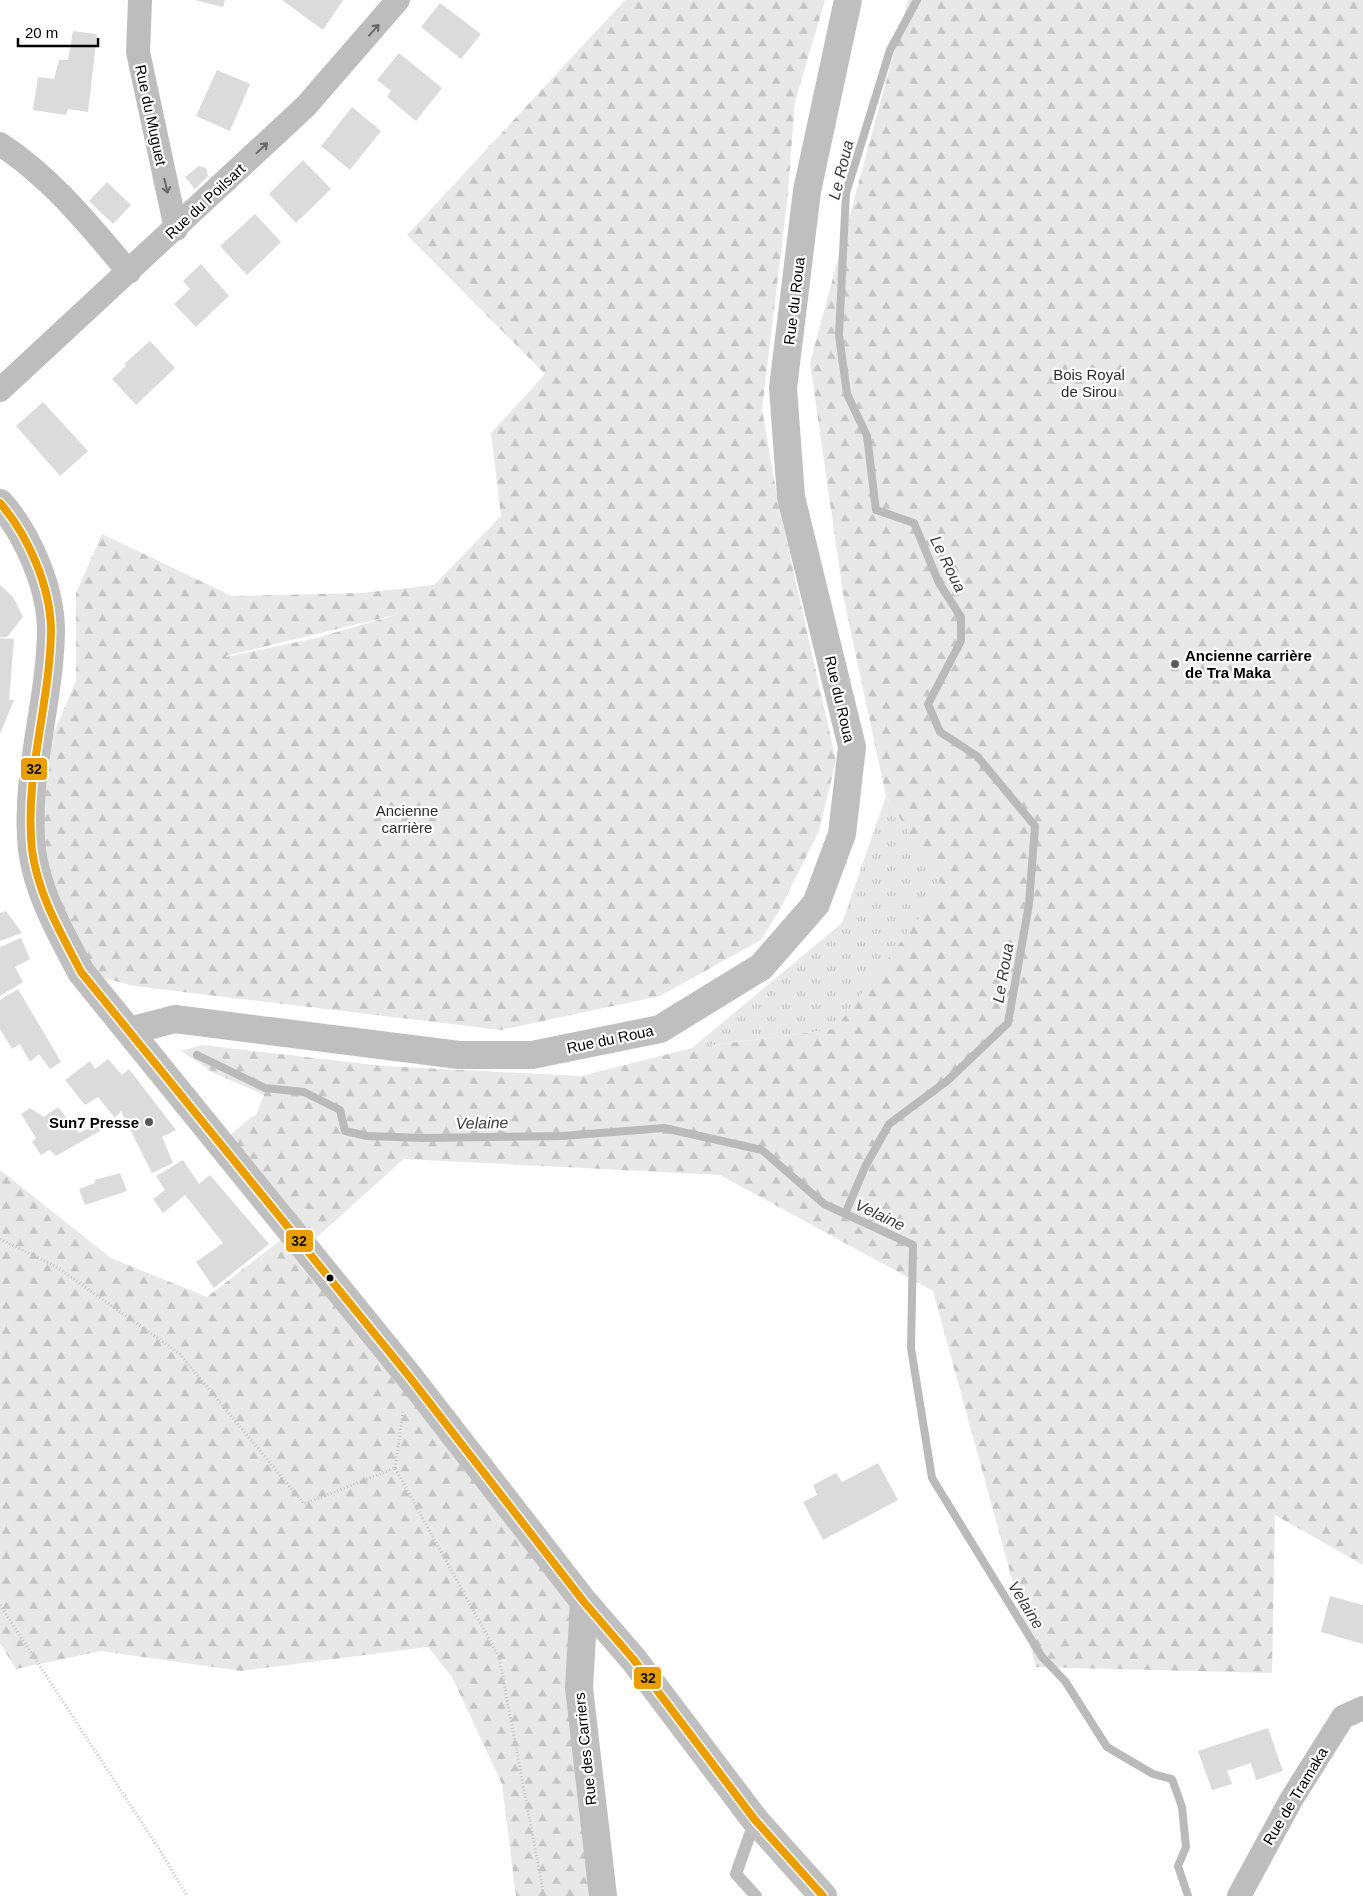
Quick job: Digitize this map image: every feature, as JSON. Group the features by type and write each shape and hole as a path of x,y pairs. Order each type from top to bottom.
{"street":[{"name":"Rue du Muguet","path":"140,0 138,52 176,229"},
{"name":"Rue du Poilsart","path":"0,390 176,229 306,106 398,0"},
{"name":"Rue du Roua","path":"129,1032 175,1019 459,1055 532,1055 660,1029 761,967 816,904 842,834 852,746 791,497 784,388 807,191 848,0"},
{"path":"0,144 24,160 60,191 129,272"},
{"path":"0,503 31,551 45,591 51,630 40,728 31,785 32,850 44,901 82,972 408,1375 584,1602 634,1660 755,1820 823,1896"},
{"name":"Rue des Carriers","path":"584,1602 579,1688 603,1896"},
{"name":"Rue de Tramaka","path":"1239,1896 1291,1800 1343,1717 1363,1708"}],"lane":[{"path":"755,1820 736,1874 756,1896"}],"path":[{"path":"0,1238 55,1266 179,1354 304,1504 395,1468"},
{"path":"408,1375 395,1468 499,1656 544,1896"},
{"path":"0,1605 162,1852 187,1896"}],"green space":[{"name":"Ancienne carrière","path":"625,0 825,0 795,102 787,203 762,409 778,502 836,761 819,831 779,911 761,940 660,996 501,1030 134,986 81,972 45,901 31,785 76,681 76,593 102,534 232,596 361,593 434,585 501,516 491,433 545,374 407,235","holes":["399,614 316,638 226,657"]},
{"name":"Bois Royal de Sirou","path":"908,0 1363,0 1363,1565 1275,1515 1272,1673 1036,1667 933,1291 720,1175 404,1159 305,1248 584,1602 603,1896 516,1896 502,1784 452,1677 428,1647 241,1671 101,1651 16,1669 0,1643 0,1170 111,1258 207,1297 291,1232 220,1144 256,1115 264,1095 214,1073 181,1051 202,1045 383,1066 581,1076 692,1048 835,1029 943,886 886,796 844,600 810,363"},
{"path":"886,796 944,886 836,1029 692,1048 842,923"}],"building":[{"path":"195,0 225,0 223,7"},
{"path":"282,0 343,0 323,30"},
{"path":"440,3 481,34 461,59 421,27"},
{"path":"73,31 97,34 88,112 68,109 66,115 33,110 38,77 54,79 59,60 68,60"},
{"path":"399,53 442,88 416,121 387,97 391,91 377,80"},
{"path":"217,70 250,84 230,131 196,116"},
{"path":"352,107 381,131 350,170 321,146"},
{"path":"303,160 331,189 296,223 269,194"},
{"path":"199,166 206,168 208,176 195,189 185,177"},
{"path":"107,182 131,205 113,224 89,201"},
{"path":"255,214 281,242 247,275 220,246"},
{"path":"201,264 229,296 196,327 174,304 190,289 183,281"},
{"path":"150,341 175,368 136,405 112,379 126,366 124,364"},
{"path":"43,402 88,451 60,476 16,426"},
{"path":"0,585 13,597 23,617 7,637 0,637"},
{"path":"0,638 14,639 9,700 14,700 0,734"},
{"path":"6,911 22,933 0,941 0,913"},
{"path":"21,938 30,959 15,967 23,982 0,996 0,947"},
{"path":"18,989 61,1062 50,1069 39,1054 30,1062 20,1044 12,1049 0,1029 0,1000"},
{"path":"108,1059 122,1075 129,1069 176,1130 162,1137 173,1163 152,1173 121,1111 115,1118 98,1097 85,1105 65,1080 90,1061 95,1069"},
{"path":"58,1107 79,1133 101,1122 105,1128 56,1156 50,1150 41,1155 32,1142 36,1138 21,1114 30,1108 44,1117"},
{"path":"183,1160 199,1184 210,1175 269,1244 214,1288 196,1262 223,1243 185,1195 163,1213 153,1199 165,1190 156,1176"},
{"path":"120,1173 127,1191 85,1205 79,1189 95,1183 95,1180"},
{"path":"878,1463 898,1500 823,1540 803,1502 817,1495 813,1485 836,1473 842,1482"},
{"path":"1330,1596 1363,1605 1363,1644 1321,1632"},
{"path":"1268,1728 1283,1771 1256,1780 1251,1763 1227,1771 1232,1784 1212,1790 1198,1751"}],"waterway":[{"name":"Le Roua","path":"845,1214 865,1167 889,1124 947,1081 1008,1023 1029,904 1035,826 977,756 940,732 928,704 961,641 961,617 939,583 914,523 876,510 867,436 847,394 839,335 846,193 890,50 917,0"},
{"name":"Velaine","path":"197,1055 265,1088 304,1092 340,1110 345,1131 367,1136 423,1138 563,1136 664,1128 762,1150 824,1204 913,1245 911,1348 932,1478 1042,1657 1065,1681 1107,1747 1153,1774 1172,1779 1182,1807 1186,1847 1178,1866 1188,1896"}],"transit line":[{"name":"32","path":"0,503 20,530 36,563 47,597 50,614 50,658 31,795 32,850 39,883 45,898 81,972 408,1375 584,1602 634,1660 755,1820 823,1896"}],"place":[{"name":"Ancienne carrière de Tra Maka","path":"1175,664"},
{"name":"Sun7 Presse","path":"149,1122"}]}
